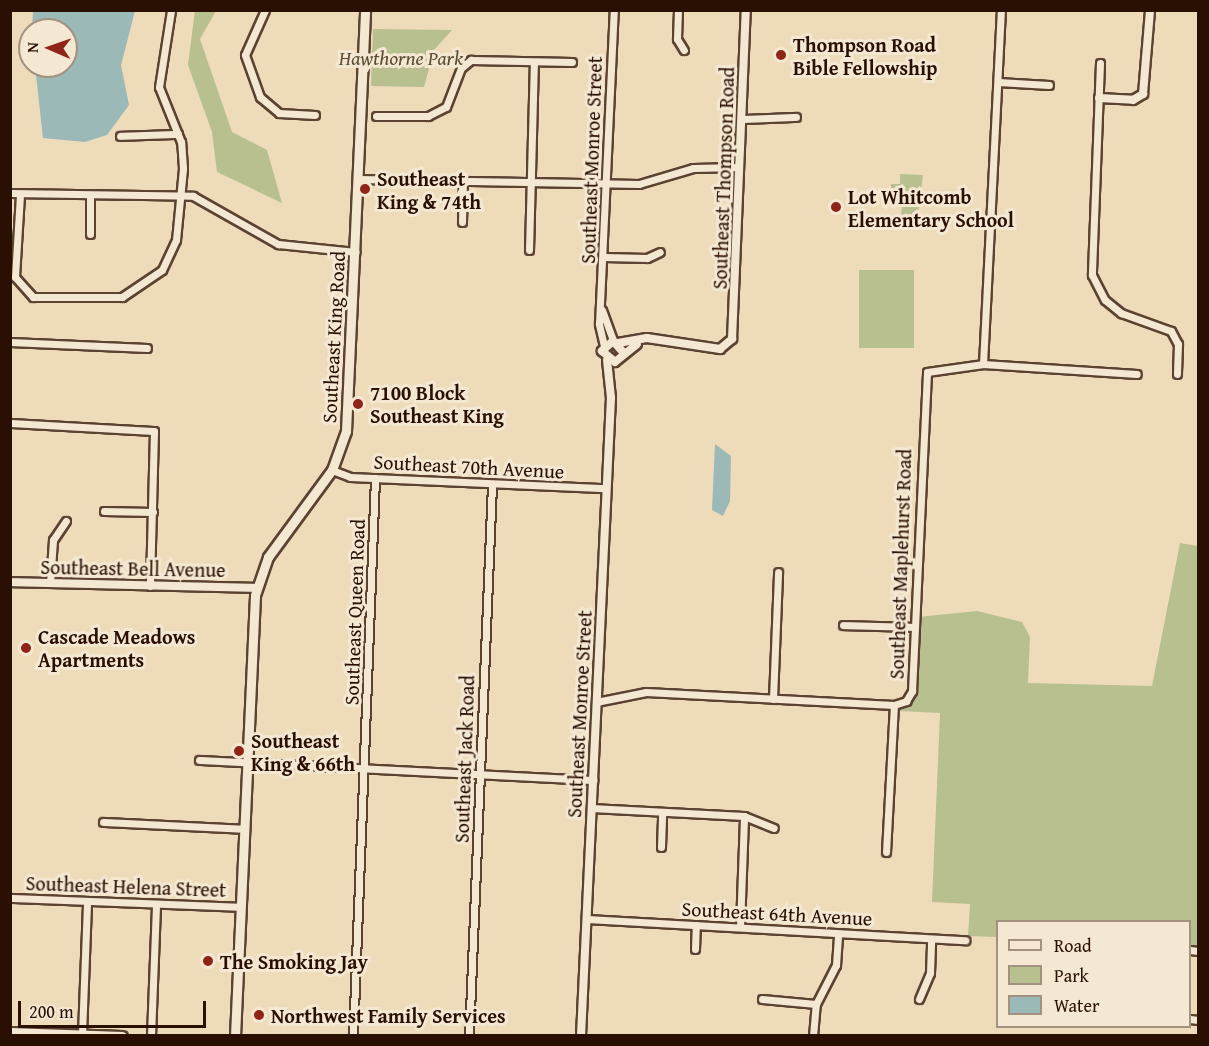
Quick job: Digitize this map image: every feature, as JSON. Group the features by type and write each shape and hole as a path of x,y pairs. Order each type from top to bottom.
{"main road":[{"name":"Southeast King Road","path":"236,1035 256,588 275,545 332,470 349,415 365,10"},
{"path":"10,1032 122,1035"}],"street":[{"path":"20,195 15,265 20,286 33,297 103,301 135,292 162,270 176,240 180,195 178,134 159,87 171,10"},
{"path":"265,10 245,55 260,97 279,113 315,116"},
{"name":"Southeast Monroe Street","path":"611,394 602,310 614,10"},
{"path":"678,10 677,39 684,50"},
{"name":"Southeast Thompson Road","path":"660,342 728,345 733,333 746,10"},
{"path":"1001,10 983,364 1137,374"},
{"path":"1099,98 1133,100 1143,94 1150,10"},
{"path":"376,116 428,116 446,107 461,68 471,60 572,62"},
{"path":"529,249 534,62"},
{"path":"1100,63 1092,275 1105,300 1121,313 1171,331 1178,344 1177,374"},
{"path":"998,82 1049,85"},
{"path":"741,119 796,117"},
{"path":"120,136 178,134"},
{"path":"358,179 654,183 693,168 739,167"},
{"path":"462,222 463,181"},
{"path":"10,193 90,196 180,195 206,200 278,244 356,252"},
{"path":"90,196 90,234"},
{"path":"604,257 647,258 660,252"},
{"name":"Southeast Monroe Street","path":"602,310 616,342"},
{"path":"10,342 147,348"},
{"path":"604,345 616,342 660,342"},
{"path":"616,342 623,352"},
{"path":"607,360 617,361 623,352 635,344 660,342"},
{"name":"Southeast Monroe Street","path":"581,1035 611,394 617,361"},
{"name":"Southeast Maplehurst Road","path":"596,702 646,692 894,705 912,691 922,383 930,369 983,364"},
{"path":"10,423 147,428 156,438 150,586"},
{"name":"Southeast 70th Avenue","path":"332,470 375,478 606,488"},
{"name":"Southeast Queen Road","path":"353,1035 375,478"},
{"name":"Southeast Jack Road","path":"469,1035 492,484"},
{"path":"104,511 153,512"},
{"path":"50,583 52,540 66,521"},
{"path":"773,699 778,572"},
{"name":"Southeast Bell Avenue","path":"10,582 256,588"},
{"path":"843,625 913,627"},
{"path":"886,852 894,705"},
{"path":"199,760 593,780"},
{"path":"591,808 744,816 774,828"},
{"path":"661,847 662,812"},
{"path":"740,927 744,816"},
{"path":"103,822 244,829"},
{"name":"Southeast Helena Street","path":"10,898 241,907"},
{"path":"82,1034 87,901"},
{"path":"151,1035 156,904"},
{"name":"Southeast 64th Avenue","path":"586,919 965,940"},
{"path":"695,949 696,925"},
{"path":"813,1035 816,1004 834,973 838,934"},
{"path":"919,999 930,973 932,939"},
{"path":"762,999 816,1004"}],"green space":[{"path":"195,10 216,11 200,39 232,132 267,150 282,203 217,172 212,132 188,65"},
{"name":"Hawthorne Park","path":"373,29 452,30 434,50 424,87 371,86"},
{"path":"900,174 923,175 918,217 901,217 902,205 891,205 891,184 900,184"},
{"path":"859,270 914,270 914,348 859,348"},
{"path":"1180,543 1198,546 1198,948 1191,947 1191,920 996,920 996,937 968,936 970,904 932,902 940,713 899,711 915,698 918,617 977,611 1022,622 1030,637 1028,683 1152,686"}],"water":[{"path":"33,11 135,11 121,65 129,105 107,135 85,142 43,138 36,78 78,78 78,18 33,18"},
{"path":"715,444 731,456 730,501 723,516 712,510"}],"place":[{"name":"Thompson Road Bible Fellowship","path":"781,55"},
{"name":"Southeast King & 74th","path":"365,189"},
{"name":"Lot Whitcomb Elementary School","path":"836,207"},
{"name":"7100 Block Southeast King","path":"358,404"},
{"name":"Cascade Meadows Apartments","path":"26,648"},
{"name":"Southeast King & 66th","path":"239,751"},
{"name":"The Smoking Jay","path":"208,961"},
{"name":"Northwest Family Services","path":"259,1015"}]}
